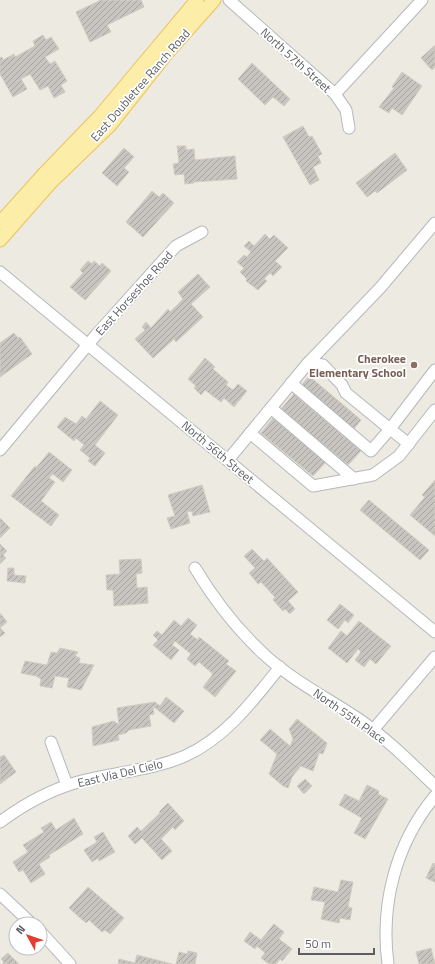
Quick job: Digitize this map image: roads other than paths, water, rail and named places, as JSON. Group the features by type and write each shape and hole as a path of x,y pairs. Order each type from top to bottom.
{"main road":[{"name":"East Doubletree Ranch Road","path":"0,224 44,174 100,116 197,0"},
{"name":"East Doubletree Ranch Road","path":"0,240 52,182 110,125 167,53 214,0"}],"street":[{"name":"North 57th Street","path":"229,0 335,94 346,110 349,128"},
{"path":"335,94 422,0"},
{"path":"228,460 308,363 380,288 435,223"},
{"name":"East Horseshoe Road","path":"0,450 88,344 176,246 202,232"},
{"name":"North 56th Street","path":"0,272 435,632"},
{"path":"308,363 322,365 342,385 346,392 409,444"},
{"path":"291,383 371,451 390,429 435,370"},
{"path":"271,408 354,479"},
{"path":"250,433 313,486 373,475 399,456 435,410"},
{"path":"195,568 221,608 252,643 280,667"},
{"path":"373,730 435,657"},
{"name":"North 55th Place","path":"280,667 373,730 393,746 435,786"},
{"name":"East Via Del Cielo","path":"0,822 13,812 67,786 143,770 186,755 226,729 280,667"},
{"name":"East Via Del Cielo","path":"51,742 67,786"},
{"path":"388,964 384,939 385,917 392,881 402,850 417,822 435,796"},
{"path":"0,894 23,916"},
{"path":"48,941 70,964"}],"place":[{"name":"Cherokee Elementary School","path":"414,365"}]}
